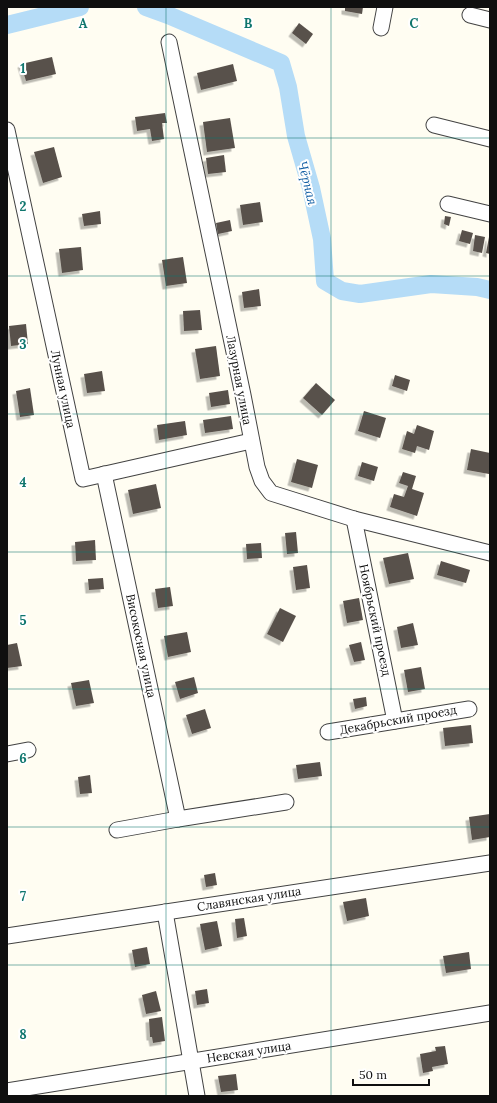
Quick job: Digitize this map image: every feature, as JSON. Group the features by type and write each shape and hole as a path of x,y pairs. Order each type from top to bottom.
{"street":[{"path":"380,28 385,7"},
{"path":"470,15 490,20"},
{"name":"Лазурная улица","path":"169,42 243,395 251,440 262,481 271,493 354,519 490,553"},
{"path":"434,125 490,139"},
{"name":"Лунная улица","path":"7,130 83,479 251,440"},
{"path":"448,204 490,214"},
{"name":"Високосная улица","path":"104,474 178,818"},
{"name":"Ноябрьский проезд","path":"354,519 395,721"},
{"name":"Декабрьский проезд","path":"328,732 469,709"},
{"path":"7,754 28,750"},
{"path":"117,830 178,818 286,802"},
{"name":"Славянская улица","path":"7,936 490,863"},
{"path":"165,912 196,1096"},
{"name":"Невская улица","path":"7,1092 490,1013"}],"building":[{"path":"345,7 363,7 362,14 345,11"},
{"path":"299,23 313,34 306,44 292,33"},
{"path":"52,57 56,74 26,81 21,64"},
{"path":"233,64 237,81 201,90 197,73"},
{"path":"165,113 167,123 162,123 164,139 152,141 150,129 137,131 135,117"},
{"path":"230,118 235,148 207,152 203,122"},
{"path":"54,147 62,177 43,183 34,152"},
{"path":"224,155 226,172 208,174 206,158"},
{"path":"260,202 263,222 243,225 240,205"},
{"path":"100,211 101,224 84,226 82,214"},
{"path":"445,216 451,217 449,226 444,224"},
{"path":"230,220 232,231 218,234 216,223"},
{"path":"462,230 473,233 470,244 459,241"},
{"path":"475,235 485,237 482,253 473,251"},
{"path":"489,237 490,238 490,254 486,253"},
{"path":"81,247 83,270 62,273 59,249"},
{"path":"183,257 187,283 166,286 162,260"},
{"path":"259,289 261,306 244,308 242,292"},
{"path":"200,310 202,330 184,331 183,311"},
{"path":"26,324 28,344 11,346 9,326"},
{"path":"216,346 220,376 200,379 195,349"},
{"path":"102,371 105,391 87,393 84,374"},
{"path":"395,375 410,380 407,391 392,386"},
{"path":"316,383 335,400 322,415 303,398"},
{"path":"30,388 34,415 20,417 16,391"},
{"path":"228,390 230,404 211,407 209,393"},
{"path":"364,411 386,418 380,438 358,431"},
{"path":"231,416 233,429 205,433 203,420"},
{"path":"185,421 187,435 159,440 157,425"},
{"path":"417,425 434,431 429,450 417,446 415,453 402,449 407,431 414,434"},
{"path":"471,449 490,453 489,474 467,470"},
{"path":"297,459 318,465 312,488 291,482"},
{"path":"362,462 378,467 374,481 358,476"},
{"path":"403,472 416,476 412,489 424,493 417,516 390,507 394,494 404,497 408,486 399,483"},
{"path":"156,484 161,508 133,514 128,490"},
{"path":"296,532 298,553 287,554 285,533"},
{"path":"95,540 96,560 76,561 75,542"},
{"path":"261,543 262,558 247,559 246,544"},
{"path":"408,553 414,579 389,584 383,558"},
{"path":"441,561 470,570 466,583 437,575"},
{"path":"307,565 310,588 296,590 293,567"},
{"path":"103,578 104,589 89,590 88,579"},
{"path":"170,587 173,606 158,608 155,589"},
{"path":"359,598 363,620 347,623 343,601"},
{"path":"280,608 296,616 283,642 267,634"},
{"path":"413,623 418,645 401,648 397,627"},
{"path":"187,632 191,652 168,657 164,636"},
{"path":"361,642 365,660 354,662 349,645"},
{"path":"17,643 22,666 7,668 7,645"},
{"path":"421,667 425,689 408,692 404,670"},
{"path":"194,677 198,693 180,699 175,682"},
{"path":"89,680 94,703 76,706 71,683"},
{"path":"366,697 367,706 355,709 353,699"},
{"path":"205,709 211,728 192,734 186,715"},
{"path":"471,725 473,743 445,746 443,728"},
{"path":"320,762 322,776 298,779 296,765"},
{"path":"90,775 92,793 80,794 78,777"},
{"path":"490,814 490,837 472,840 469,817"},
{"path":"215,873 217,885 206,887 204,875"},
{"path":"366,898 369,916 347,921 343,902"},
{"path":"244,918 247,936 237,938 235,919"},
{"path":"217,921 222,946 205,950 200,924"},
{"path":"147,947 150,964 135,967 132,950"},
{"path":"469,952 471,969 446,973 443,956"},
{"path":"207,989 209,1003 197,1005 195,991"},
{"path":"156,991 161,1011 146,1014 142,995"},
{"path":"162,1017 165,1041 153,1043 152,1037 150,1037 149,1019"},
{"path":"445,1046 448,1064 432,1067 433,1071 423,1073 420,1054 436,1051 435,1047"},
{"path":"236,1074 238,1090 221,1092 218,1076"}],"waterway":[{"name":"Чёрная","path":"7,25 80,7"},
{"name":"Чёрная","path":"146,7 281,63 288,87 296,136 311,188 322,239 325,281 342,291 360,294 431,284 477,287 490,290"}]}
